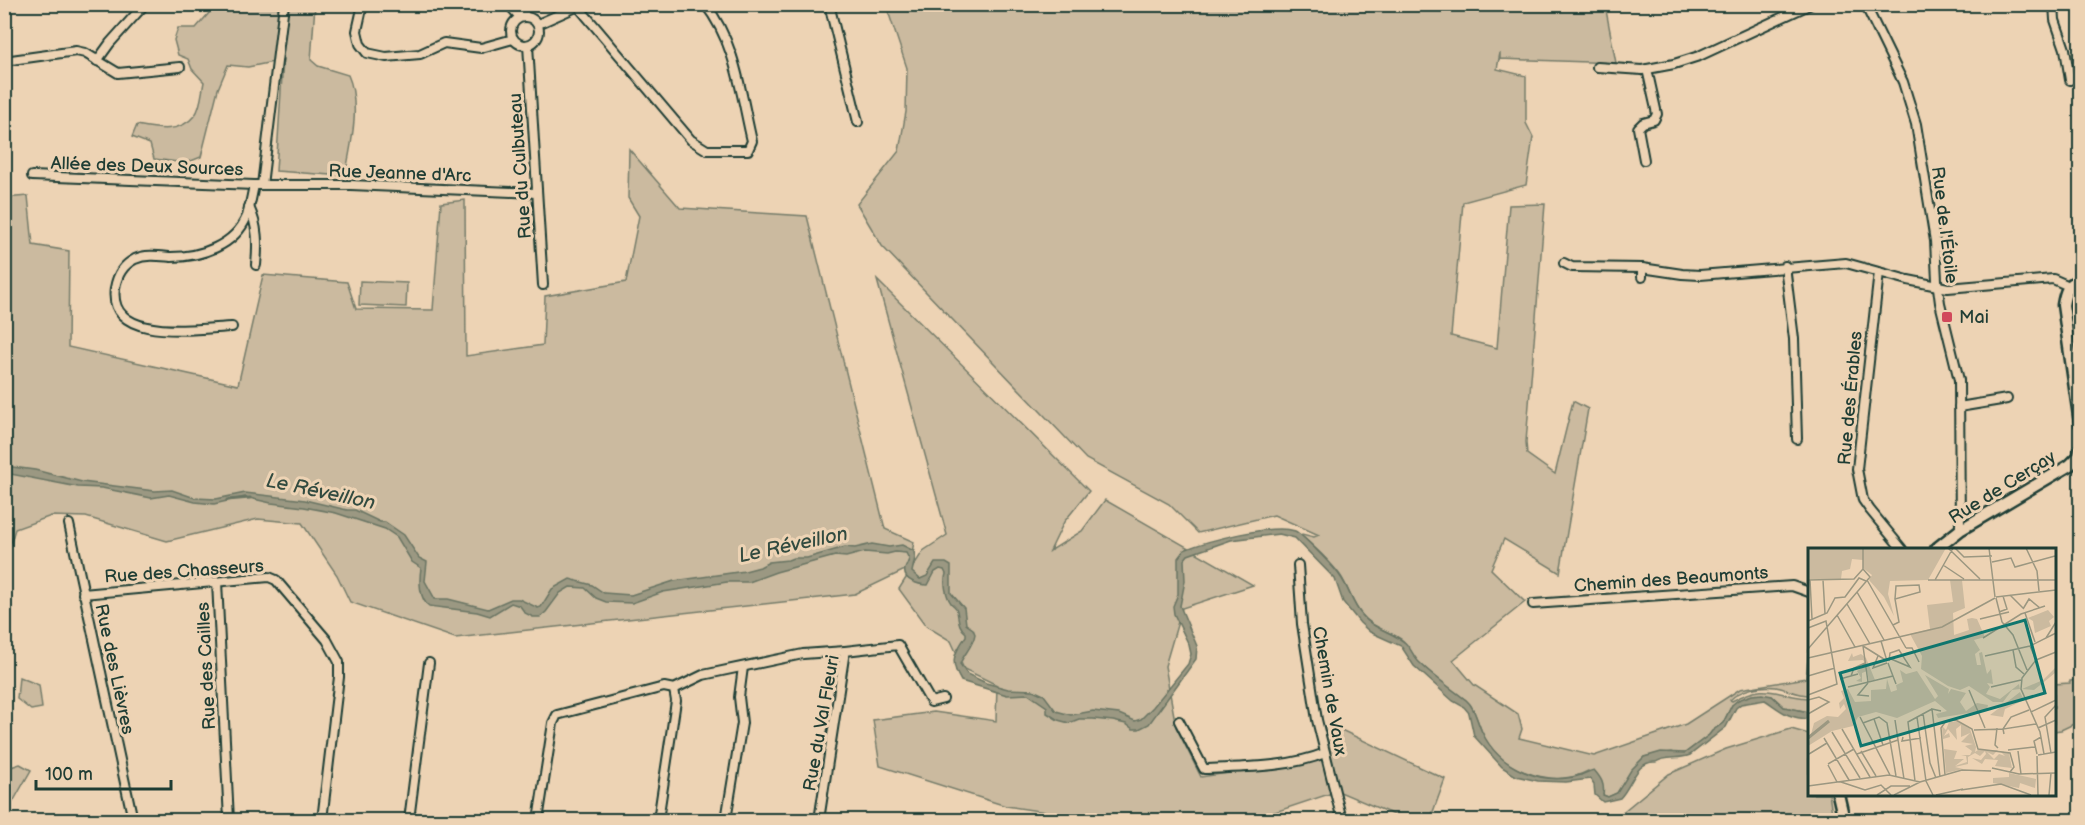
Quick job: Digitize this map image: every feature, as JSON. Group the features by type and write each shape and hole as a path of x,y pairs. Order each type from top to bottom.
{"street":[{"path":"97,61 110,43 146,4"},
{"path":"232,327 154,329 136,326 121,313 114,296 115,288 121,271 134,260 153,255 195,256 216,249 235,234 246,218 258,185 284,4"},
{"path":"363,4 357,31 360,44 367,53 386,57 420,54 444,43 480,48 513,39"},
{"path":"508,4 522,17 534,20 538,24 537,39 528,45 519,44 513,39 510,31 512,24 522,17 524,4"},
{"path":"538,24 576,6 691,140 707,150 748,150 752,141 731,54 720,26 705,4"},
{"path":"829,4 858,122"},
{"path":"1597,67 1647,69 1674,64 1699,56 1811,4"},
{"name":"Rue de l'Étoile","path":"1865,4 1903,82 1916,124 1935,241 1938,287 1959,380 1960,530"},
{"path":"2054,4 2055,20 2066,49 2070,80"},
{"name":"Rue du Culbuteau","path":"528,45 543,285"},
{"path":"4,61 76,51 84,53 118,73 180,67"},
{"path":"1644,160 1638,128 1643,123 1654,120 1657,114 1647,69"},
{"name":"Allée des Deux Sources","path":"32,176 258,185"},
{"name":"Rue Jeanne d'Arc","path":"258,185 351,185 537,193"},
{"path":"249,207 255,221 258,247 256,265"},
{"path":"1564,263 1572,267 1642,268 1682,274 1700,274 1846,263 1938,287 2053,279 2069,286"},
{"path":"1785,267 1794,339 1797,439"},
{"path":"1642,268 1642,278"},
{"name":"Rue des Érables","path":"1879,272 1857,469 1860,489 1866,505 1901,548"},
{"path":"2080,280 2069,286 2063,305 2080,423"},
{"path":"1959,407 2007,399"},
{"name":"Rue de Cerçay","path":"1938,548 1960,530 2070,465 2080,454"},
{"name":"Rue des Lièvres","path":"69,524 133,820"},
{"name":"Chemin de Vaux","path":"1298,566 1302,624 1317,720 1342,820"},
{"name":"Rue des Chasseurs","path":"83,594 269,577 276,580 327,640 339,662 322,820"},
{"name":"Rue des Cailles","path":"217,582 229,820"},
{"name":"Chemin des Beaumonts","path":"1533,604 1792,586 1808,592"},
{"name":"Rue du Val Fleuri","path":"819,820 845,651 898,645 931,702 944,699"},
{"path":"538,820 553,723 557,715 664,687 674,689 703,675 802,654 845,651"},
{"path":"409,820 429,663"},
{"path":"726,820 742,723 739,697 743,667"},
{"path":"658,820 676,701 674,689"},
{"path":"1179,721 1204,769 1271,765 1316,757 1325,753"},
{"path":"1838,795 1844,820"}],"shaded area":[{"path":"1482,4 1484,8 1494,4 1605,5 1616,63 1500,59 1500,53 1497,69 1526,76 1526,123 1533,137 1526,185 1463,202 1451,336 1497,348 1509,205 1545,204 1526,442 1527,454 1555,474 1573,401 1588,409 1560,573 1504,539 1491,569 1525,602 1453,660 1474,685 1518,714 1522,729 1519,738 1594,756 1686,724 1740,689 1806,678 1808,659 1808,695 1776,687 1764,687 1745,691 1730,700 1755,692 1771,691 1808,698 1808,712 1784,707 1772,696 1732,705 1723,723 1685,753 1672,752 1644,757 1617,793 1608,797 1603,795 1588,771 1562,778 1534,775 1509,764 1498,756 1486,741 1470,704 1420,664 1401,639 1366,619 1356,606 1340,575 1322,554 1301,536 1302,534 1314,537 1319,535 1274,515 1198,533 1169,504 1086,459 882,246 857,204 899,151 906,112 907,68 886,5"},
{"path":"216,5 315,5 311,60 318,66 348,75 352,86 354,125 345,176 276,171 283,60 248,67 228,65 218,89 201,157 186,163 154,159 150,144 132,137 137,125 160,129 175,128 189,121 197,112 204,82 192,69 188,59 178,55 174,40 178,28 196,28"},
{"path":"629,149 680,208 807,216 885,529 914,542 909,568 855,594 455,638 350,602 337,575 302,523 258,519 167,541 86,517 51,516 15,529 5,562 5,198 28,196 33,245 69,251 68,347 238,385 263,275 347,282 356,309 433,310 441,203 465,200 466,356 543,345 545,296 626,282 639,216 628,198"},
{"path":"877,280 1089,491 1064,522 1050,551 1082,531 1105,500 1253,585 1182,608 1165,666 1176,727 1201,777 1323,759 1335,727 1445,779 1430,820 1406,820 1338,791 1251,820 1099,820 1006,806 880,766 873,720 934,712 996,721 997,685 964,669 951,641 926,626 899,589 923,551 947,535"},
{"path":"360,281 407,283 406,307 359,305"},
{"path":"5,466 35,470 82,482 155,491 172,490 195,498 216,499 245,493 305,500 355,510 380,522 385,522 404,535 419,558 427,562 425,581 435,599 448,599 488,609 511,599 519,599 538,608 541,607 552,589 570,579 592,585 604,593 631,595 674,581 745,571 769,562 807,558 845,547 855,548 872,544 889,547 902,545 914,551 912,572 920,579 927,576 935,563 946,563 951,566 951,593 964,608 966,624 973,629 975,634 960,664 967,674 986,683 1008,689 1033,690 1044,695 1056,711 1071,715 1093,711 1119,714 1135,721 1141,719 1153,707 1188,664 1191,654 1174,614 1173,606 1178,594 1178,558 1184,550 1240,534 1285,529 1299,533 1332,566 1366,620 1404,642 1425,668 1469,703 1490,745 1499,756 1523,772 1551,778 1566,778 1594,770 1602,781 1603,795 1608,797 1617,793 1631,770 1644,757 1661,752 1685,753 1723,723 1732,705 1738,700 1752,695 1772,696 1784,707 1808,712 1808,719 1790,715 1765,700 1741,704 1736,708 1726,727 1690,755 1649,762 1639,769 1620,798 1603,802 1595,795 1594,785 1590,779 1566,782 1538,781 1516,776 1502,767 1474,736 1469,713 1464,707 1453,701 1414,666 1401,646 1370,632 1360,623 1343,602 1335,579 1295,538 1279,534 1231,540 1188,555 1184,560 1185,581 1180,606 1197,646 1196,659 1149,724 1133,729 1126,724 1113,721 1079,719 1069,723 1058,720 1047,713 1047,707 1028,694 1007,695 961,681 955,668 954,658 966,633 960,626 956,608 948,597 945,585 946,574 940,569 935,572 928,585 912,582 905,573 909,559 906,553 865,552 846,557 835,556 749,582 727,582 663,592 632,603 606,602 596,598 585,588 570,587 560,593 540,617 533,617 525,613 520,606 511,603 490,616 477,612 429,606 423,599 420,583 421,568 412,562 397,537 385,529 336,513 245,497 214,504 169,495 151,498 5,473"},
{"path":"19,677 39,685 42,708 31,710 17,699"},
{"path":"2080,680 2080,721 2055,731 2055,684 2070,683 2070,681"},
{"path":"1791,729 1808,734 1808,795 1829,795 1833,820 1613,820 1669,774 1726,749"},
{"path":"20,764 31,770 5,816 5,775 11,767"}],"waterway":[{"name":"Le Réveillon","path":"227,500 250,498"}],"place":[{"name":"Mai","path":"1947,317"}]}
